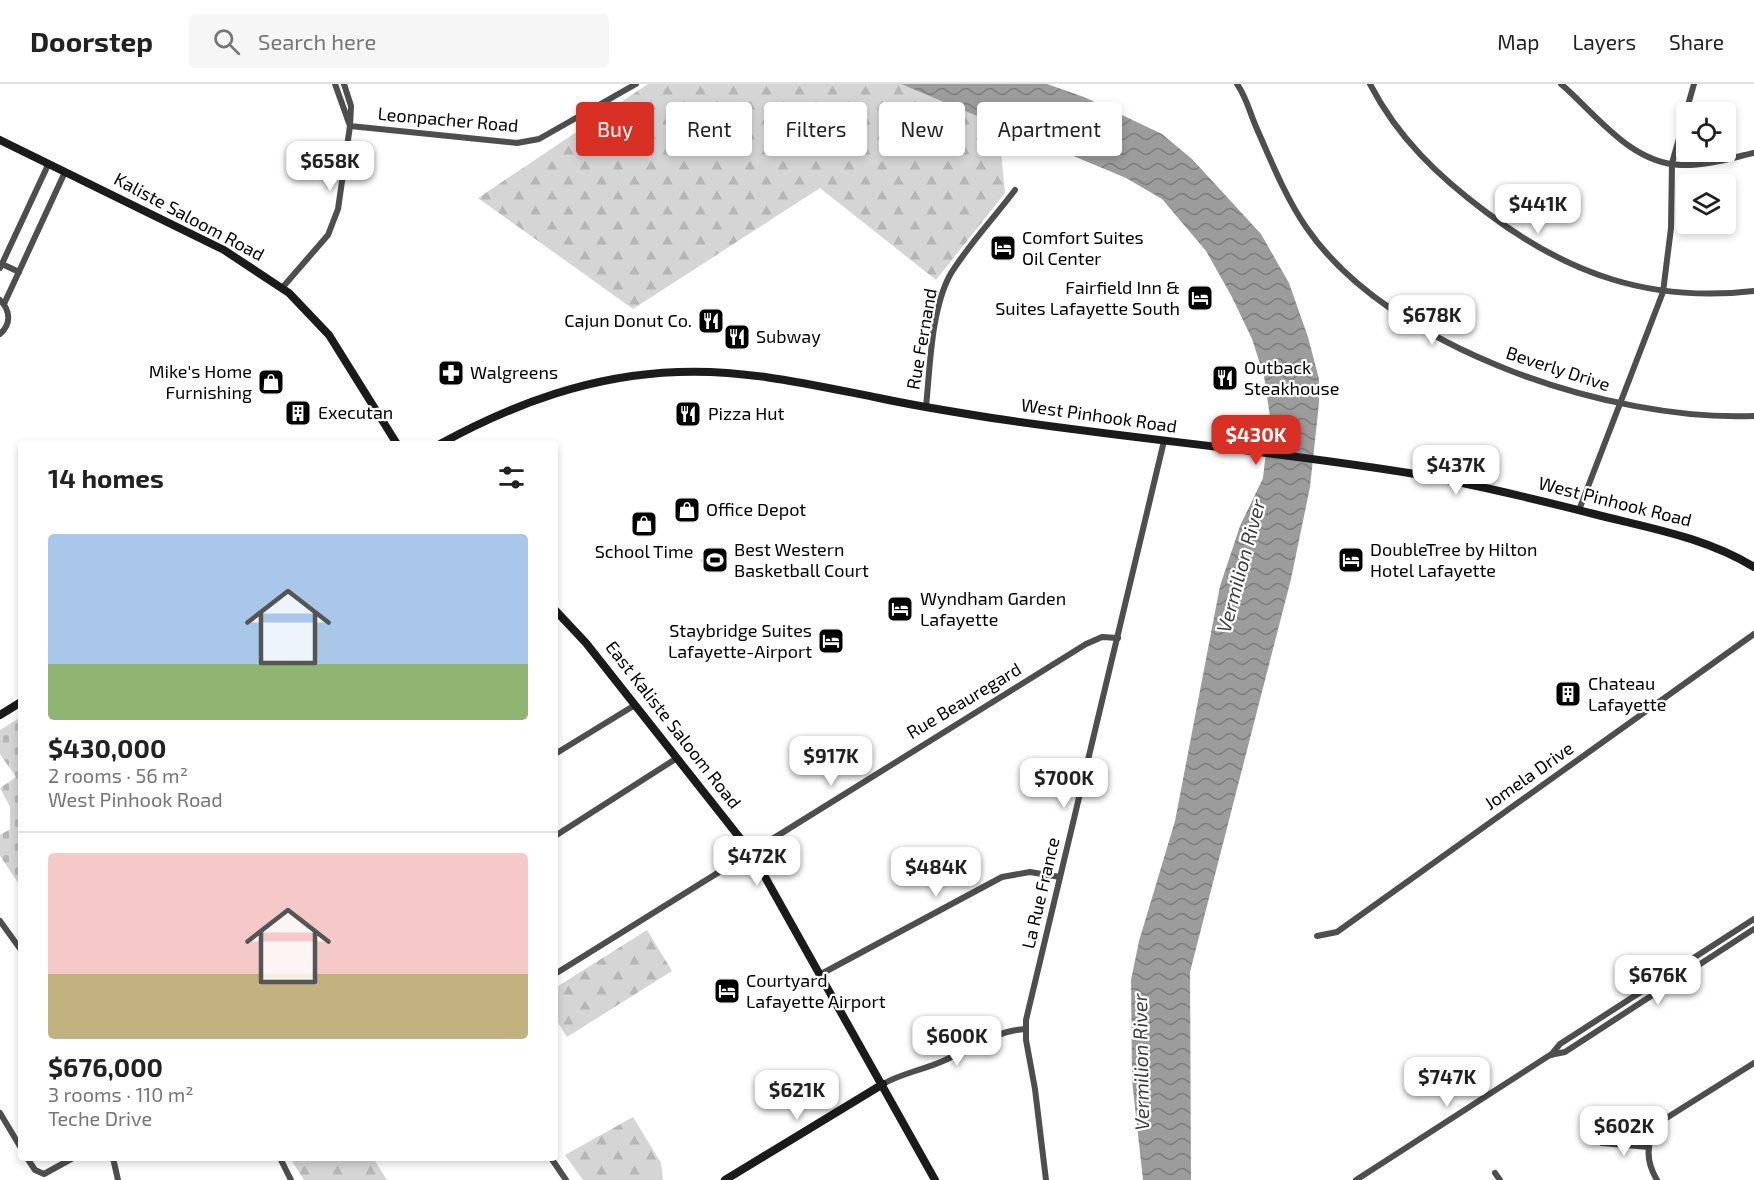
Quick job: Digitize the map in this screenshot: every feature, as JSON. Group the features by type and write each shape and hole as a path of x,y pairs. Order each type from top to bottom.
{"main road":[{"name":"Kaliste Saloom Road","path":"0,140 224,250 282,288 304,306 329,335 395,441"},
{"name":"West Pinhook Road","path":"446,441 506,410 556,392 615,378 709,371 756,376 926,407 1415,474 1579,510 1694,539 1754,567"},
{"path":"1746,562 1754,556"},
{"name":"East Kaliste Saloom Road","path":"558,613 586,643 751,852 935,1180"},
{"path":"0,715 18,704"},
{"path":"725,1180 883,1084"}],"street":[{"path":"335,84 350,126"},
{"path":"282,288 321,244 333,224 340,200 350,126 351,106 344,84"},
{"name":"Leonpacher Road","path":"350,126 527,143 539,139 636,84"},
{"name":"Beverly Drive","path":"1237,84 1305,225 1352,279 1416,323 1491,364 1540,383 1620,404 1696,415 1754,416"},
{"path":"1371,84 1388,115 1424,161 1455,189 1512,233 1539,250 1583,270 1663,292 1726,295 1754,291"},
{"path":"1561,84 1629,146 1652,158 1672,163 1703,163 1754,153"},
{"path":"1689,102 1694,84"},
{"path":"1579,510 1663,292 1671,228 1672,163 1676,149"},
{"path":"19,272 1,266 48,165"},
{"path":"0,334 8,322 2,302 19,272 65,172"},
{"name":"Rue Fernand","path":"926,407 936,323 950,276 1015,190"},
{"name":"La Rue France","path":"1046,1180 1025,1029 1164,441"},
{"name":"Jomela Drive","path":"1317,936 1337,932 1754,634"},
{"name":"Rue Beauregard","path":"558,973 1086,644 1102,637 1118,638"},
{"path":"558,752 634,705"},
{"path":"558,834 677,758"},
{"path":"821,974 1002,877 1030,872 1060,877"},
{"path":"1356,1180 1550,1056 1560,1044 1754,919"},
{"path":"0,921 18,946"},
{"path":"1550,1056 1565,1052 1754,929"},
{"path":"1665,976 1670,984"},
{"path":"883,1084 912,1070 944,1061 987,1039 1025,1029"},
{"path":"1658,1180 1650,1163 1648,1148 1656,1128 1665,1118 1754,1063"},
{"path":"0,1113 18,1143"},
{"path":"1602,1143 1648,1148"},
{"path":"29,1161 35,1170 44,1174 68,1161"},
{"path":"114,1161 118,1180"},
{"path":"282,1161 291,1180"},
{"path":"553,1161 566,1180"},
{"path":"1496,1173 1500,1180"}],"green space":[{"path":"648,84 901,84 947,102 879,102 879,156 965,156 965,109 977,114 977,156 1001,156 1005,193 936,280 820,188 633,309 478,198 576,132 576,156 654,156 654,102 621,102"},
{"name":"Best Western Basketball Court","path":"722,547 729,559 708,572 700,560"},
{"path":"18,719 18,883 0,856 0,835 10,829 10,807 0,788 16,777 0,754 0,730"},
{"path":"647,930 672,971 567,1037 558,1023 558,986"},
{"path":"633,1117 661,1163 663,1180 583,1180 565,1155"},
{"path":"292,1161 375,1161 387,1180 304,1180"}],"water":[{"path":"901,84 1047,84 1095,102 977,102 977,116 965,111 965,102 944,102"},
{"name":"Vermilion River","path":"1122,115 1162,134 1192,159 1261,234 1289,283 1308,337 1319,379 1319,403 1310,487 1291,579 1190,972 1191,1180 1143,1180 1132,1080 1131,980 1139,941 1175,821 1220,586 1240,526 1263,478 1270,417 1264,376 1252,339 1206,251 1162,199 1126,178 1073,156 1122,156"}],"place":[{"name":"Comfort Suites Oil Center","path":"1003,248"},
{"name":"Fairfield Inn & Suites Lafayette South","path":"1200,298"},
{"name":"Cajun Donut Co.","path":"711,321"},
{"name":"Subway","path":"737,337"},
{"name":"Walgreens","path":"451,373"},
{"name":"Outback Steakhouse","path":"1225,378"},
{"name":"Mike's Home Furnishing","path":"271,382"},
{"name":"Executan","path":"298,413"},
{"name":"Pizza Hut","path":"688,414"},
{"name":"Office Depot","path":"687,510"},
{"name":"School Time","path":"644,524"},
{"name":"Best Western Basketball Court","path":"715,560"},
{"name":"DoubleTree by Hilton Hotel Lafayette","path":"1351,560"},
{"name":"Wyndham Garden Lafayette","path":"900,609"},
{"name":"Staybridge Suites Lafayette-Airport","path":"831,641"},
{"name":"Chateau Lafayette","path":"1568,694"},
{"name":"Courtyard Lafayette Airport","path":"727,991"}]}
